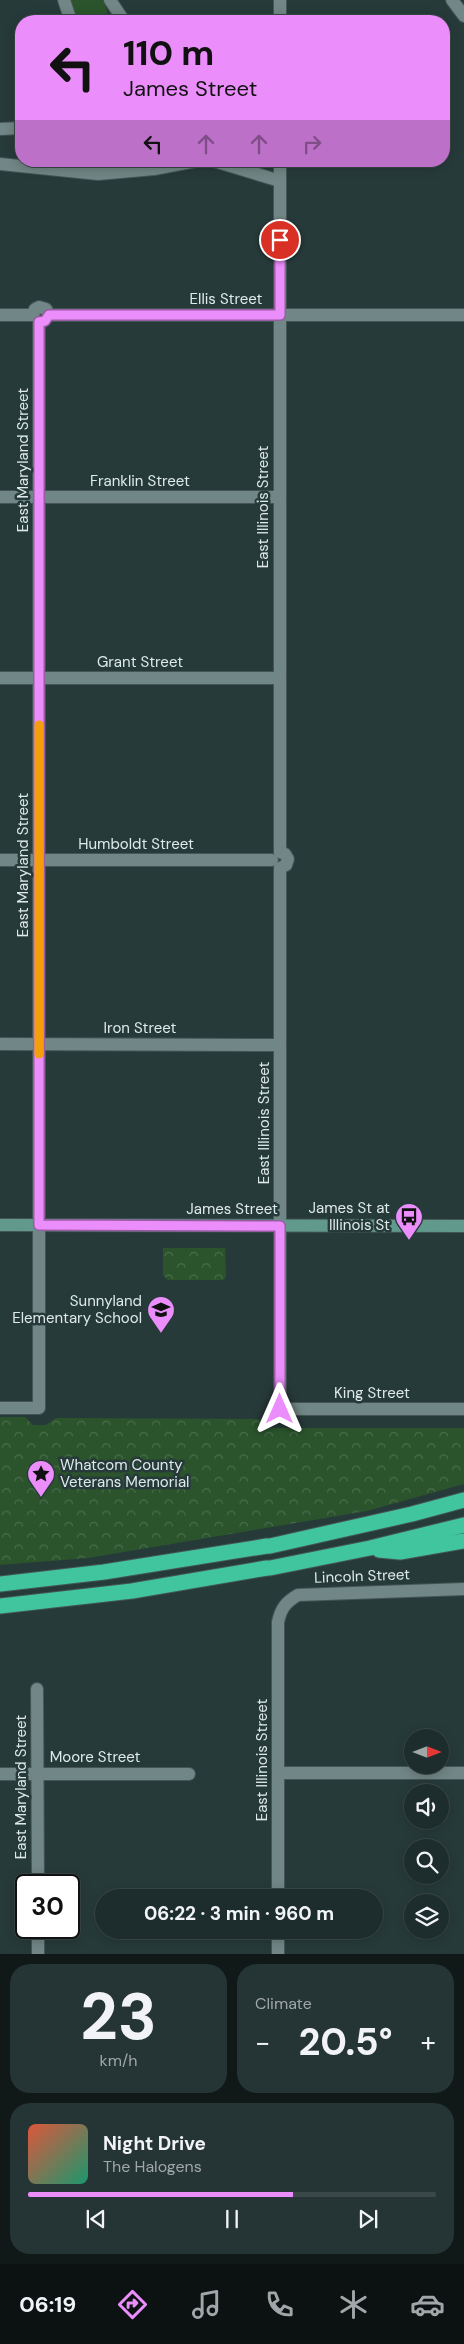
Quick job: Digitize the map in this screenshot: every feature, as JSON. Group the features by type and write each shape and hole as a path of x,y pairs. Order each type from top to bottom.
{"highway":[{"path":"0,1584 104,1572 269,1546 412,1514 464,1500"},
{"path":"0,1606 132,1591 269,1568 370,1548 464,1525"},
{"path":"370,1548 400,1552 464,1541"}],"main road":[{"name":"James Street","path":"0,1225 464,1226"}],"street":[{"path":"64,0 70,15"},
{"path":"110,0 119,15"},
{"path":"280,0 280,15"},
{"path":"452,0 464,16"},
{"path":"0,129 15,128"},
{"path":"0,164 15,166"},
{"path":"20,167 98,174 164,167"},
{"path":"234,167 280,181"},
{"name":"East Illinois Street","path":"280,167 280,678 277,860 280,1045 280,1409"},
{"name":"Ellis Street","path":"0,315 40,317 464,315"},
{"name":"East Maryland Street","path":"0,1408 39,1408 40,317"},
{"name":"Franklin Street","path":"0,497 280,497"},
{"name":"Grant Street","path":"0,678 280,678"},
{"name":"Humboldt Street","path":"0,860 277,860"},
{"name":"Iron Street","path":"0,1044 280,1045"},
{"name":"King Street","path":"280,1409 464,1409"},
{"name":"Lincoln Street","path":"278,1622 280,1612 287,1601 298,1595 464,1589"},
{"name":"East Illinois Street","path":"278,1622 278,1889"},
{"name":"East Maryland Street","path":"38,1689 38,1874"},
{"path":"278,1773 464,1773"},
{"name":"Moore Street","path":"0,1774 189,1774"},
{"path":"38,1939 38,1954"},
{"path":"278,1939 278,1954"}],"green space":[{"path":"71,0 103,0 107,11 107,15 76,15"},
{"path":"163,1248 225,1248 226,1277 223,1280 168,1280 163,1275"},
{"path":"0,1417 25,1417 33,1425 46,1425 56,1418 266,1419 266,1428 464,1428 464,1484 367,1511 88,1558 0,1565"}],"slow traffic":[{"path":"39,725 39,1054"}],"place":[{"name":"James St at Illinois St","path":"409,1241"},
{"name":"Sunnyland Elementary School","path":"161,1334"},
{"name":"Whatcom County Veterans Memorial","path":"41,1498"}],"route":[{"path":"280,240 280,315 49,315 45,321 39,322 39,1225 280,1226 280,1409"}]}
